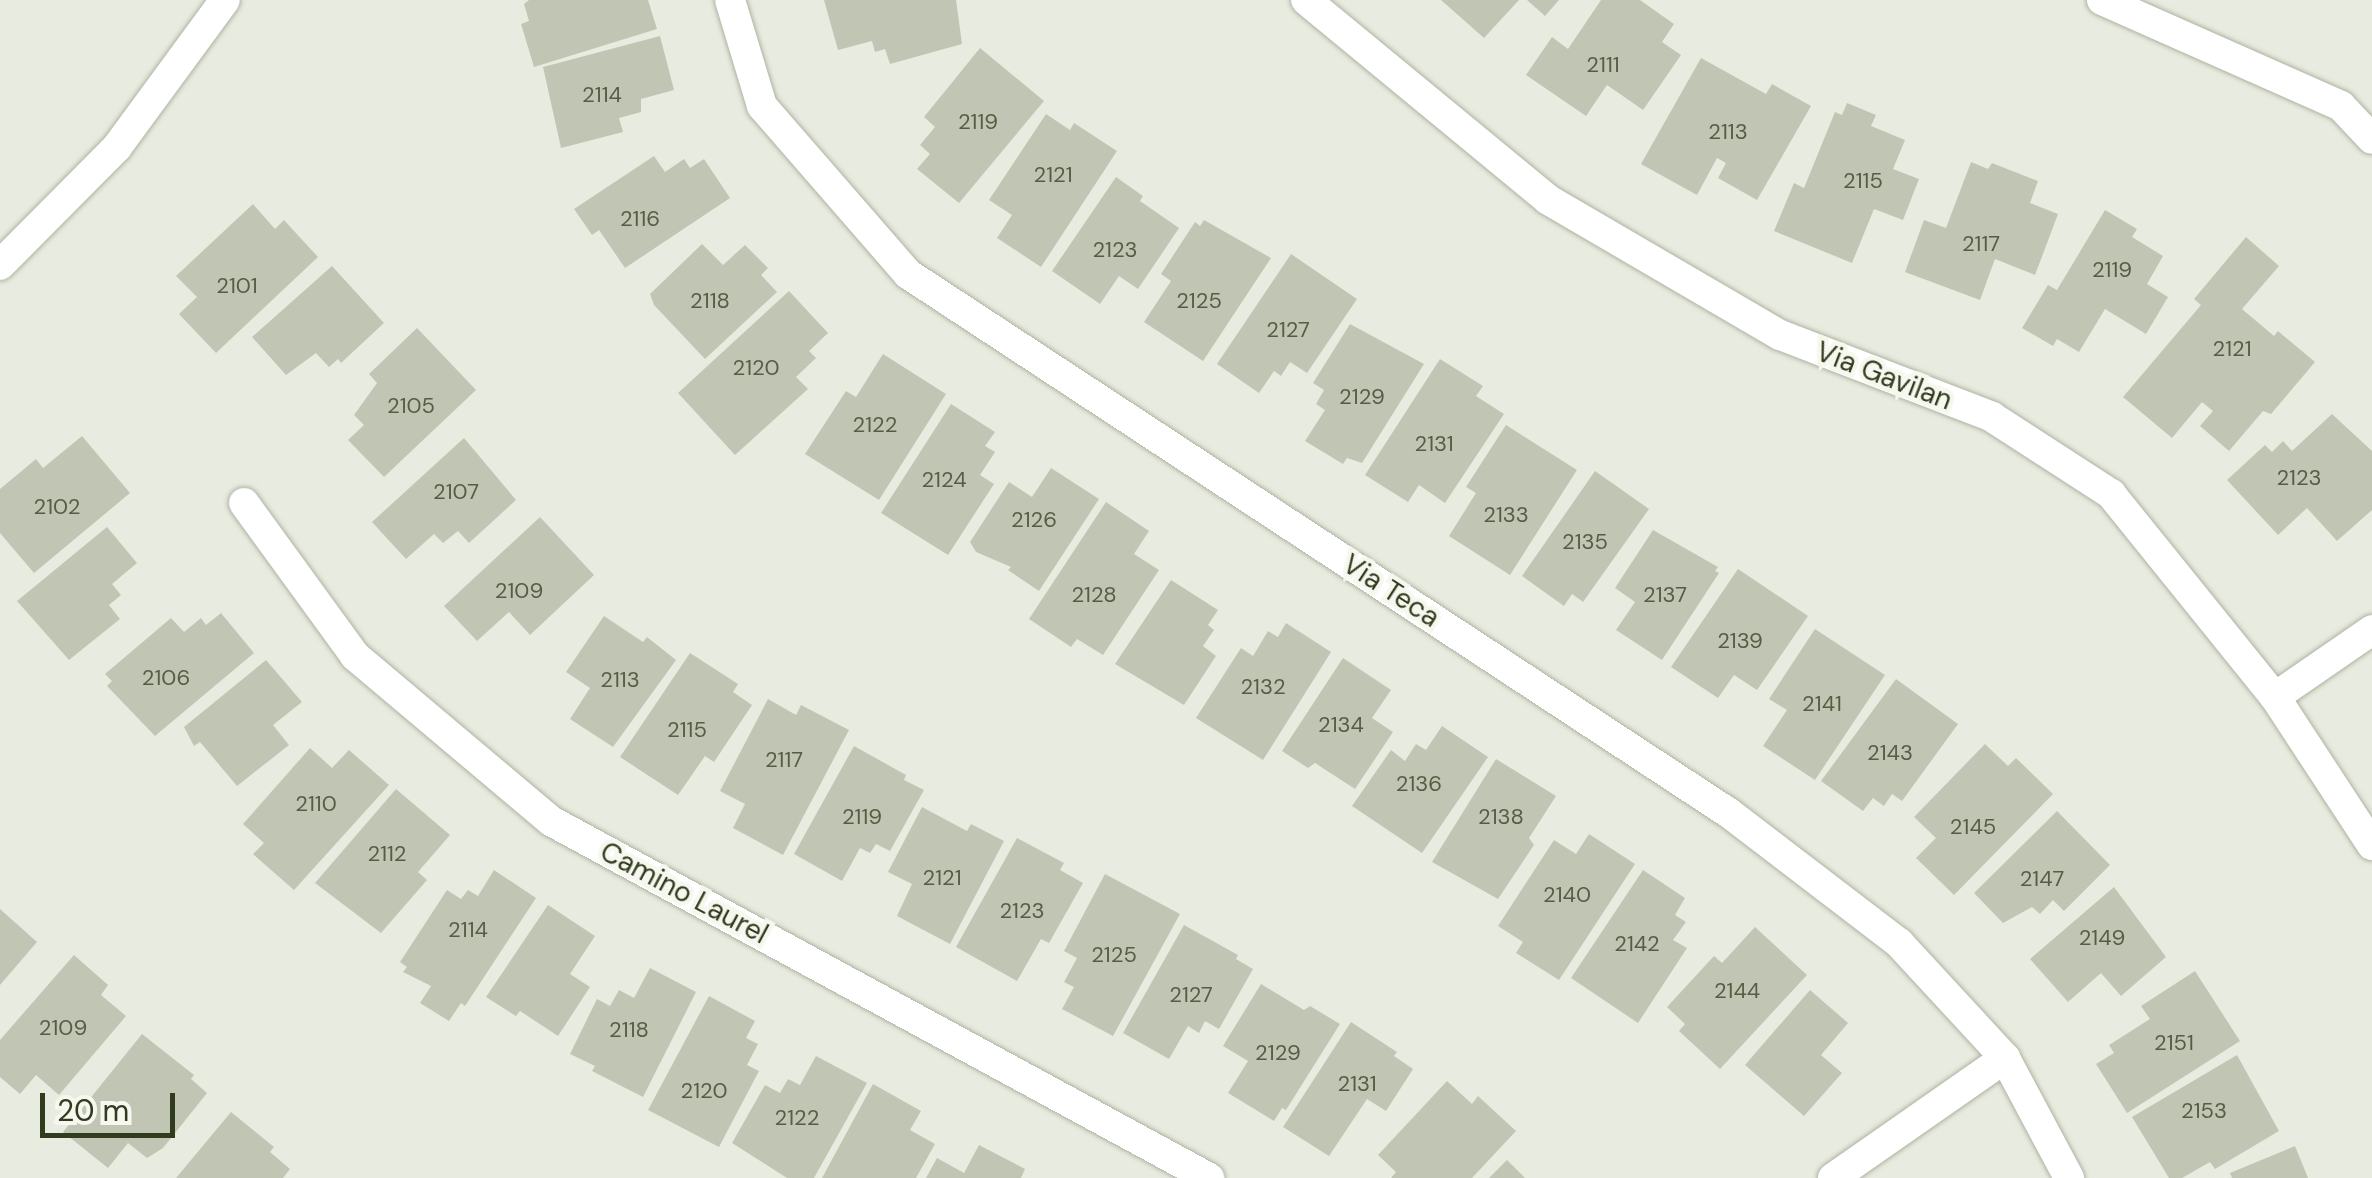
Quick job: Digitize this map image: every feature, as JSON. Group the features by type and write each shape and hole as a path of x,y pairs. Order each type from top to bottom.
{"street":[{"path":"0,265 117,147 224,0"},
{"name":"Via Teca","path":"730,0 762,106 908,274 1729,813 1899,942 2006,1058 2069,1178"},
{"name":"Via Gavilan","path":"1306,0 1547,199 1780,335 1992,417 2112,494 2275,697 2372,845"},
{"path":"2102,0 2340,106 2372,140"},
{"name":"Camino Laurel","path":"244,502 356,656 551,821 1209,1178"},
{"path":"2275,697 2372,630"},
{"path":"1833,1178 2006,1058"}],"building":[{"path":"529,0 648,0 657,29 534,67 521,24 529,21 524,4"},
{"path":"824,0 956,0 962,44 890,64 885,49 875,52 872,41 838,50"},
{"path":"1441,0 1519,0 1484,38"},
{"path":"1527,0 1559,0 1545,16"},
{"path":"1601,0 1640,0 1674,24 1662,42 1681,55 1643,110 1607,85 1586,116 1526,75 1552,37 1568,49"},
{"path":"660,36 674,90 641,99 641,112 619,118 623,132 561,148 543,67"},
{"path":"980,48 1044,101 959,203 917,169 930,154 920,145 935,127 924,117"},
{"path":"1701,58 1766,94 1772,84 1811,106 1757,200 1718,178 1726,163 1717,158 1697,195 1641,164"},
{"path":"1847,103 1876,115 1871,126 1905,140 1893,169 1919,179 1903,220 1874,209 1852,263 1774,231 1794,183 1804,188 1835,112 1842,115"},
{"path":"1046,114 1070,130 1074,123 1117,151 1041,267 997,238 1012,215 989,200"},
{"path":"654,156 665,172 684,159 690,168 704,159 730,198 625,268 599,230 592,235 574,209"},
{"path":"1971,162 1988,169 1992,163 2038,181 2030,203 2058,214 2035,275 1995,259 1980,300 1905,272 1924,220 1946,228"},
{"path":"1116,177 1143,196 1140,201 1179,228 1138,289 1119,276 1100,304 1052,271"},
{"path":"253,204 275,229 284,220 318,257 216,353 179,314 197,297 176,276"},
{"path":"2105,210 2137,229 2132,237 2163,256 2147,284 2168,297 2146,334 2105,309 2079,352 2057,339 2053,346 2022,328 2048,285 2057,290"},
{"path":"1204,220 1271,258 1203,361 1144,322 1171,281 1161,274 1195,222 1200,226"},
{"path":"2246,237 2279,266 2242,309 2274,336 2278,331 2315,362 2271,414 2263,411 2229,451 2200,426 2213,411 2202,402 2172,438 2123,397 2201,305 2194,299"},
{"path":"702,244 723,265 745,245 768,268 761,275 777,292 705,359 654,305 650,294"},
{"path":"1291,254 1357,299 1307,373 1290,362 1281,376 1274,371 1259,393 1217,364"},
{"path":"332,266 384,323 341,363 338,359 329,367 316,353 286,375 252,337"},
{"path":"789,291 828,333 809,351 816,358 796,377 808,389 735,455 678,393"},
{"path":"1350,324 1424,364 1362,463 1347,458 1343,464 1305,441 1325,410 1316,404 1324,390 1313,383"},
{"path":"417,328 476,390 384,477 348,440 364,425 354,415 377,383 369,374"},
{"path":"883,354 946,394 879,500 805,454 846,391 856,397"},
{"path":"1440,359 1483,386 1476,396 1504,414 1445,503 1419,485 1408,502 1365,475"},
{"path":"951,404 995,432 985,446 995,452 980,475 994,484 948,555 881,513"},
{"path":"2332,414 2372,451 2372,510 2337,541 2307,508 2278,535 2227,480 2265,445 2272,452 2283,441 2292,451"},
{"path":"1506,425 1577,470 1510,575 1449,536 1476,493 1466,487"},
{"path":"82,436 130,493 34,573 0,533 0,489 36,459 43,468"},
{"path":"464,438 516,500 469,543 458,531 443,543 434,534 406,559 372,522"},
{"path":"1051,468 1099,499 1039,591 1008,570 1011,567 976,552 970,542 1009,482 1032,497"},
{"path":"1595,471 1649,509 1583,602 1572,594 1564,606 1522,576"},
{"path":"1106,502 1149,531 1134,554 1159,570 1103,655 1077,639 1071,647 1029,619"},
{"path":"540,517 594,575 530,635 509,612 477,641 444,606"},
{"path":"107,527 137,563 112,584 121,595 109,605 120,619 69,660 17,601"},
{"path":"1653,530 1718,567 1715,571 1719,573 1662,660 1616,630 1635,602 1615,588"},
{"path":"1738,569 1808,616 1757,690 1734,675 1718,698 1671,667"},
{"path":"1171,580 1218,610 1208,625 1214,630 1203,646 1216,656 1184,705 1115,664"},
{"path":"221,613 254,653 155,736 107,686 112,681 105,674 171,618 184,632 201,618 206,625"},
{"path":"604,616 643,642 647,637 676,660 613,747 570,719 590,688 566,672"},
{"path":"1286,623 1331,652 1263,760 1196,718 1241,648 1253,656 1268,631 1278,637"},
{"path":"1815,629 1885,675 1815,780 1763,746 1787,710 1769,699"},
{"path":"690,653 738,684 733,692 752,705 714,762 705,756 678,795 620,757"},
{"path":"1343,658 1391,690 1372,718 1393,732 1355,789 1315,763 1308,768 1282,751"},
{"path":"266,660 302,702 273,725 289,745 237,786 200,742 194,746 184,727"},
{"path":"1896,679 1958,724 1902,801 1892,794 1884,806 1873,798 1863,811 1821,781"},
{"path":"768,699 796,715 801,705 849,730 783,855 733,828 745,804 720,791"},
{"path":"1442,726 1488,757 1422,853 1352,806 1391,750 1405,761 1416,744 1426,750"},
{"path":"1985,744 2008,766 2016,758 2053,794 1954,895 1916,858 1936,838 1914,817"},
{"path":"854,746 906,775 904,780 924,790 890,851 876,844 870,853 860,848 842,881 794,854"},
{"path":"310,748 332,768 349,750 389,785 294,890 253,854 264,843 243,824"},
{"path":"1496,759 1556,796 1529,838 1534,845 1498,899 1432,862"},
{"path":"396,789 450,835 418,872 427,880 381,933 315,883"},
{"path":"922,807 967,831 971,824 1004,841 950,944 897,916 912,884 888,872"},
{"path":"2057,811 2110,865 2064,911 2053,900 2040,914 2032,907 2003,923 1974,893"},
{"path":"1589,834 1635,864 1559,980 1516,953 1523,942 1498,926 1554,840 1576,854"},
{"path":"1017,838 1064,863 1060,870 1083,883 1049,943 1041,939 1017,981 956,947"},
{"path":"494,870 536,898 465,1006 461,1003 449,1021 420,1003 431,986 403,972 407,967 400,962 447,890 461,899 468,890 478,896"},
{"path":"1643,870 1685,898 1675,915 1686,922 1673,940 1687,948 1638,1023 1571,978"},
{"path":"1105,874 1180,914 1113,1036 1062,1009 1074,987 1064,982 1077,958 1064,951"},
{"path":"2114,887 2166,957 2121,996 2101,973 2068,1002 2030,959"},
{"path":"548,905 595,936 570,974 590,987 558,1036 520,1011 516,1016 486,997"},
{"path":"0,909 37,942 0,985"},
{"path":"1184,925 1238,955 1236,959 1253,969 1219,1029 1205,1021 1199,1033 1188,1026 1169,1059 1123,1033"},
{"path":"1755,927 1807,975 1720,1069 1679,1031 1685,1024 1667,1007 1714,956 1722,963"},
{"path":"74,955 108,985 101,995 126,1016 59,1095 36,1075 20,1094 0,1077 0,1040"},
{"path":"650,968 696,992 643,1097 592,1071 595,1066 570,1054 597,999 610,1006 619,990 634,998"},
{"path":"2195,971 2240,1041 2127,1113 2096,1064 2114,1053 2109,1045 2150,1019 2141,1006"},
{"path":"1261,984 1304,1010 1310,1006 1340,1024 1286,1110 1282,1108 1274,1121 1228,1093 1248,1061 1223,1046"},
{"path":"1810,990 1848,1023 1821,1055 1842,1073 1804,1116 1745,1065"},
{"path":"709,996 755,1021 746,1038 758,1044 747,1065 759,1071 719,1147 648,1110"},
{"path":"1351,1022 1397,1052 1394,1056 1413,1069 1386,1111 1367,1099 1329,1156 1283,1127"},
{"path":"142,1034 194,1075 191,1079 207,1093 163,1148 147,1158 128,1143 108,1168 63,1132"},
{"path":"2237,1055 2279,1131 2215,1169 2210,1162 2182,1178 2169,1178 2132,1117"},
{"path":"816,1056 867,1083 814,1178 787,1178 732,1143 765,1085 780,1093 788,1079 800,1085"},
{"path":"1447,1081 1472,1104 1478,1096 1516,1131 1472,1178 1391,1178 1396,1172 1378,1155"},
{"path":"873,1084 921,1111 910,1130 935,1144 916,1178 822,1178"},
{"path":"231,1112 274,1147 270,1152 290,1169 283,1178 176,1178"},
{"path":"979,1145 1025,1169 1021,1178 926,1178 937,1158 964,1173"},
{"path":"2295,1146 2308,1178 2232,1178 2230,1173"},
{"path":"1507,1160 1525,1178 1489,1178"}]}
